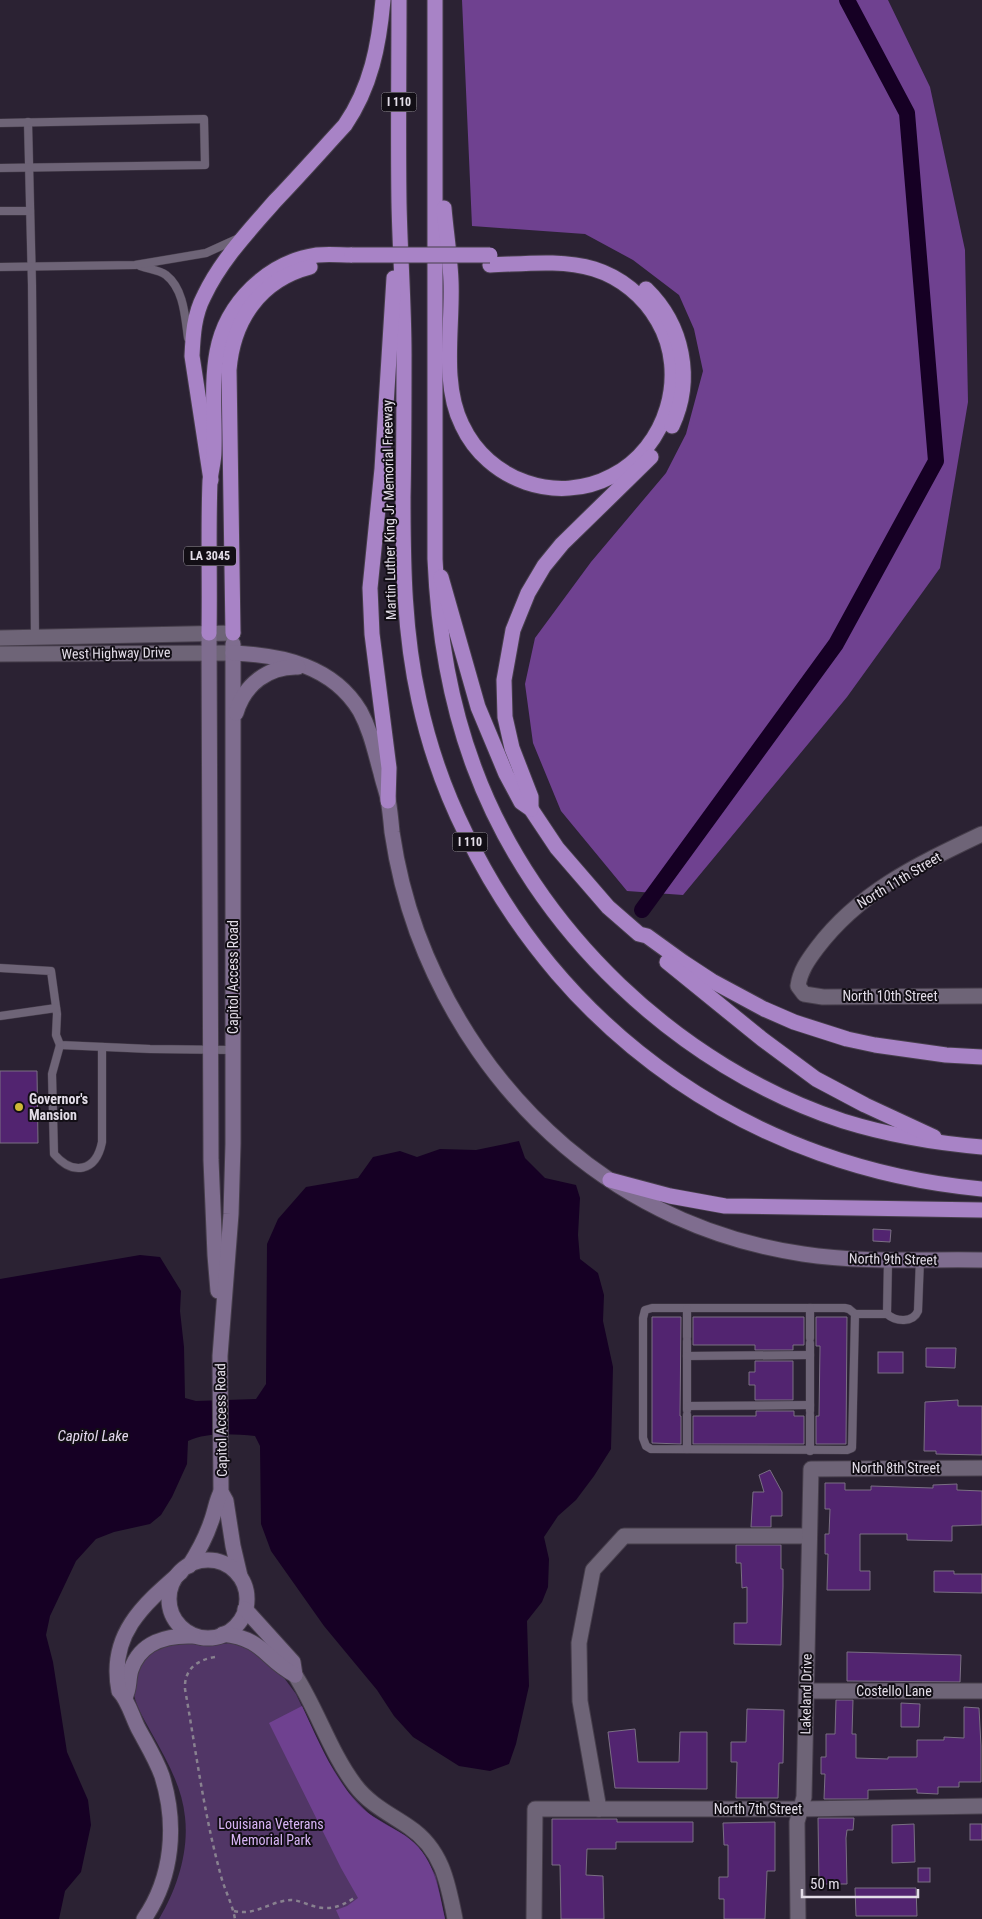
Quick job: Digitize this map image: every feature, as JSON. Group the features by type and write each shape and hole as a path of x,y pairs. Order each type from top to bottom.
{"highway":[{"path":"210,480 194,372 193,337 199,309 204,296 223,264 245,235 345,125 354,112 368,84 381,26 384,0"},
{"name":"Martin Luther King Jr Memorial Freeway","path":"399,0 399,204 404,339 404,580 410,654 422,715 440,774 461,824 486,873 514,918 544,958 626,1044 685,1088 746,1123 819,1154 895,1176 982,1189"},
{"name":"I 110","path":"435,0 435,559 437,605 445,663 457,714 474,768 498,820 522,864 542,894 585,949 616,983 692,1044 746,1077 788,1098 841,1120 890,1134 982,1147"},
{"path":"210,480 214,453 216,358 220,339 232,312 254,286 281,267 294,261 318,255 352,260 490,260 565,264 601,271 613,276 632,290 650,308 665,336 672,362 672,388 667,410 660,428 646,448 629,464 612,476 590,484 567,488 554,489 527,484 504,473 475,448 461,425 456,411 451,381 451,281 435,123"},
{"path":"388,801 389,768 372,634 370,588 382,469 399,204"},
{"path":"490,260 580,255 600,260 618,268 642,285 664,310 679,340 683,361 681,397 669,432 648,460 562,544 535,578 520,609 513,630 504,680 505,717 512,748 531,797 531,809"},
{"path":"233,633 229,370 234,339 249,309 261,294 278,281 300,270 352,260"},
{"name":"LA 3045","path":"209,633 210,480"},
{"path":"435,559 449,602 466,669 486,729 506,774 521,802 531,809 557,848 574,869 608,907 638,934 642,942 762,1039 816,1079 865,1105 945,1143"},
{"path":"638,934 647,936 683,962 728,990 794,1022 848,1039 875,1045 938,1054 982,1057"},
{"path":"610,1180 670,1196 726,1206 982,1210"}],"main road":[{"name":"Capitol Access Road","path":"209,633 212,1186 215,1255 222,1322"},
{"name":"Capitol Access Road","path":"233,633 233,1182 220,1356 221,1492 226,1501 240,1576"},
{"name":"North 9th Street","path":"233,653 279,657 310,667 331,679 353,700 360,711 373,743 388,801 398,868 407,902 430,962 459,1020 491,1068 521,1105 560,1142 610,1180 656,1208 698,1226 758,1245 804,1255 888,1260 982,1260"},
{"path":"233,727 243,697 256,680 282,667 310,667"},
{"path":"193,1636 179,1627 170,1610 170,1590 198,1551 211,1524 216,1500 221,1492"},
{"path":"125,1696 128,1691 134,1662 148,1646 170,1636 205,1638 223,1634 235,1628 241,1620 245,1609 247,1590 240,1576 232,1569 216,1561 204,1560 185,1569 146,1604 127,1628 120,1647 116,1675 119,1691 125,1696 130,1712 162,1775 172,1828 165,1877 159,1893 144,1919"},
{"path":"245,1609 293,1662 295,1675"},
{"path":"223,1634 239,1636 249,1640 265,1651 284,1670 295,1675"}],"street":[{"name":"West Highway Drive","path":"0,638 233,633"},
{"name":"West Highway Drive","path":"0,654 233,653"},
{"name":"North 11th Street","path":"800,990 799,980 811,956 840,919 856,905 870,894 902,875 982,834"},
{"name":"North 10th Street","path":"800,990 804,994 823,997 982,996"},
{"name":"North 8th Street","path":"811,1468 982,1468"},
{"name":"Lakeland Drive","path":"798,1919 797,1822 804,1797 811,1468"},
{"path":"599,1809 580,1701 579,1643 593,1570 624,1536 810,1536"},
{"path":"295,1675 313,1705 339,1760 361,1793 382,1811 419,1834 434,1851 445,1872 455,1919"},
{"name":"Costello Lane","path":"807,1691 982,1691"},
{"name":"North 7th Street","path":"534,1919 535,1808 801,1809 982,1806"}],"lane":[{"path":"0,122 204,119 205,165 0,168"},
{"path":"28,122 35,654"},
{"path":"0,211 30,211"},
{"path":"0,267 135,265 206,253 245,235"},
{"path":"135,265 166,275 178,291 183,307 194,372"},
{"path":"0,968 51,970 56,1008 56,1035 60,1045 52,1074 54,1154 60,1161 70,1166 83,1168 91,1165 99,1156 102,1142 102,1047"},
{"path":"0,1016 56,1008"},
{"path":"60,1045 233,1050"},
{"path":"855,1314 852,1448 847,1450 810,1451 651,1449 646,1446 643,1438 643,1318 645,1310 652,1308 845,1308 855,1314 887,1314 898,1320 911,1320 918,1311 920,1259"},
{"path":"887,1314 888,1260"},
{"path":"810,1308 810,1451"},
{"path":"687,1309 687,1449"},
{"path":"687,1356 810,1355"},
{"path":"687,1410 810,1411"}],"path":[{"path":"214,1657 202,1660 188,1671 184,1680 205,1800 221,1877 236,1919"},
{"path":"234,1911 252,1912 276,1902 292,1900 328,1909 345,1904 354,1898"}],"green space":[{"name":"Louisiana Veterans Memorial Park","path":"189,1642 202,1646 229,1643 246,1646 279,1671 296,1694 326,1758 348,1792 369,1814 406,1836 422,1852 436,1876 445,1919 159,1919 171,1895 180,1870 185,1843 185,1817 181,1794 168,1763 138,1706 134,1696 133,1684 140,1665 154,1649 165,1644"}],"shaded area":[{"path":"462,0 888,0 930,87 965,250 968,402 940,568 847,697 683,895 627,891 561,811 533,743 525,684 535,638 591,562 666,473 686,434 703,371 694,329 679,295 633,260 585,234 472,226"},
{"path":"302,1706 333,1769 357,1803 373,1817 404,1835 422,1852 437,1883 445,1919 340,1919 336,1910 347,1906 358,1898 341,1868 269,1723"}],"water":[{"name":"Capitol Lake","path":"519,1141 525,1158 545,1178 576,1185 580,1198 578,1235 580,1259 598,1273 604,1295 603,1321 613,1367 611,1449 576,1500 558,1516 544,1537 549,1559 548,1587 542,1602 527,1621 529,1686 516,1744 509,1764 490,1771 459,1766 413,1737 394,1716 377,1690 324,1626 271,1551 261,1524 260,1446 255,1436 220,1434 195,1438 188,1441 187,1464 172,1497 161,1515 150,1524 114,1532 96,1539 76,1561 50,1616 46,1635 53,1662 67,1752 88,1800 91,1825 81,1872 65,1891 59,1919 0,1919 0,1279 140,1255 160,1257 181,1291 180,1311 184,1347 185,1398 196,1401 256,1399 266,1384 267,1244 278,1219 306,1187 358,1178 373,1157 400,1151 417,1157 440,1149 476,1150"}],"building":[{"name":"Governor's Mansion","path":"0,1071 37,1071 38,1143 0,1143"},
{"path":"873,1229 891,1230 890,1242 873,1241"},
{"path":"652,1317 681,1317 681,1444 652,1443"},
{"path":"693,1317 804,1317 804,1345 793,1345 793,1350 755,1350 755,1345 693,1345"},
{"path":"816,1317 847,1317 846,1444 816,1444 816,1416 819,1416 820,1346 816,1346"},
{"path":"926,1348 956,1348 955,1368 926,1367"},
{"path":"878,1352 903,1352 903,1373 878,1373"},
{"path":"755,1361 793,1361 793,1400 755,1400 755,1385 749,1385 749,1372 755,1372"},
{"path":"958,1400 958,1406 982,1406 982,1455 936,1454 936,1451 924,1451 925,1402"},
{"path":"756,1411 794,1411 794,1416 804,1416 804,1444 693,1444 693,1416 756,1416"},
{"path":"770,1470 782,1492 782,1516 771,1516 771,1527 751,1527 753,1492 764,1492 759,1475"},
{"path":"825,1483 845,1483 845,1490 871,1490 871,1486 933,1488 933,1485 957,1484 957,1490 982,1491 982,1525 952,1526 952,1541 907,1540 907,1534 860,1534 860,1571 870,1571 870,1590 827,1590 828,1554 825,1554 825,1534 829,1534 830,1509 825,1509"},
{"path":"736,1545 781,1545 783,1587 781,1645 734,1644 734,1623 747,1623 747,1587 742,1588 741,1563 736,1563"},
{"path":"934,1571 954,1571 954,1574 982,1574 982,1593 934,1592"},
{"path":"847,1652 961,1655 960,1682 847,1681"},
{"path":"836,1700 853,1700 852,1734 856,1734 856,1758 888,1759 888,1757 917,1757 917,1740 944,1740 944,1737 964,1738 964,1707 979,1708 981,1782 959,1782 959,1787 938,1787 938,1794 917,1793 917,1789 868,1790 868,1799 824,1799 825,1774 821,1774 821,1757 826,1757 826,1734 835,1734"},
{"path":"901,1703 920,1704 919,1727 901,1727"},
{"path":"747,1709 784,1710 783,1763 779,1763 778,1798 736,1798 737,1762 731,1762 731,1742 746,1742"},
{"path":"635,1729 638,1762 679,1762 680,1732 707,1732 707,1789 615,1788 608,1732"},
{"path":"818,1818 854,1818 853,1830 847,1830 846,1838 847,1884 819,1884"},
{"path":"552,1819 617,1819 617,1822 693,1822 693,1842 616,1842 616,1849 587,1849 586,1875 603,1876 604,1919 561,1919 560,1865 552,1865"},
{"path":"775,1822 775,1871 767,1871 765,1919 724,1919 724,1899 719,1899 719,1877 728,1877 728,1845 724,1845 723,1823"},
{"path":"914,1824 915,1862 892,1863 892,1825"},
{"path":"970,1824 982,1824 982,1840 970,1840"},
{"path":"918,1868 930,1868 930,1882 918,1882"},
{"path":"855,1888 916,1888 917,1916 856,1916"}],"waterway":[{"path":"642,910 836,644 936,461 907,113 847,0"}],"place":[{"name":"Governor's Mansion","path":"19,1107"}]}
